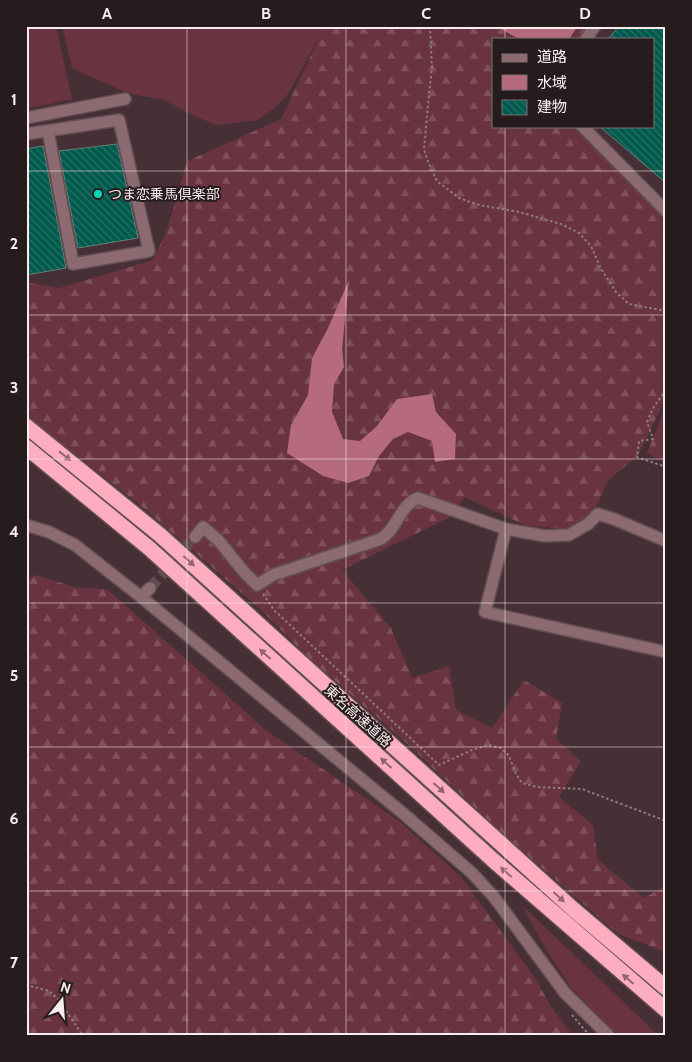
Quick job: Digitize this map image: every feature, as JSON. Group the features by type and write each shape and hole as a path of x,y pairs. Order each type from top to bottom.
{"highway":[{"name":"東名高速道路","path":"26,426 160,535 573,910 666,988"},
{"name":"東名高速道路","path":"26,447 149,548 493,860 666,1010"}],"street":[{"path":"587,38 595,26"},
{"path":"26,118 125,99"},
{"path":"26,134 119,120 148,251 73,264 48,131"},
{"path":"584,128 666,211"},
{"path":"194,537 203,527 219,541 256,585 273,575 381,539 387,535 410,501 418,498 506,529 545,536 569,535 588,524 598,514 666,541"},
{"path":"26,525 49,532 75,545 141,597 398,809 472,873 494,897 564,993 609,1036"},
{"path":"506,529 485,612 666,652"},
{"path":"141,597 150,588"}],"path":[{"path":"430,26 432,68 424,149 437,181 459,198 479,205 519,212 560,224 579,233 591,246 601,268 616,292 628,304 666,311"},
{"path":"666,390 653,408 647,422 653,439 639,441 637,457 666,467"},
{"path":"256,585 274,610 439,765 488,745 501,748 508,756 522,783 537,787 582,790 666,821"},
{"path":"26,985 48,991 58,999 83,1036"}],"green space":[{"path":"26,26 56,26 72,99 26,109"},
{"path":"62,26 322,26 320,36 288,94 275,108 258,120 217,125 194,116 164,100 127,93 72,68"},
{"path":"322,26 595,26 589,38 492,38 492,128 592,128 666,211 666,398 637,457 609,479 593,513 570,530 525,525 464,497 454,515 342,570 391,628 412,678 449,666 456,710 492,728 524,680 562,703 556,739 581,761 559,797 593,825 598,860 644,898 661,888 666,889 666,952 618,934 503,834 402,739 311,660 260,609 140,505 26,416 26,282 59,288 153,260 167,230 187,161 281,119 320,36"},
{"path":"666,406 666,464 647,453"},
{"path":"37,575 77,588 107,589 267,731 399,821 461,877 533,975 552,1008 573,1036 26,1036 26,580"},
{"path":"522,905 659,1036 620,1036 608,1026 572,989 545,948"}],"water":[{"path":"503,26 578,26 570,38 517,38 501,29"},
{"path":"349,280 342,349 344,367 334,384 332,412 343,439 360,441 377,426 397,399 432,394 436,412 456,434 455,459 435,462 432,441 408,432 393,439 379,456 369,476 348,483 323,476 287,453 291,425 308,395 312,358 328,328"}],"building":[{"path":"619,26 666,26 666,183 601,128 654,128 654,38 609,38"},
{"name":"つま恋乗馬倶楽部","path":"117,144 138,238 78,248 59,151"},
{"path":"43,146 66,268 26,275 26,244 29,244 26,230 26,149"}],"tunnel":[{"path":"150,588 195,537"}],"place":[{"name":"つま恋乗馬倶楽部","path":"98,194"}]}
